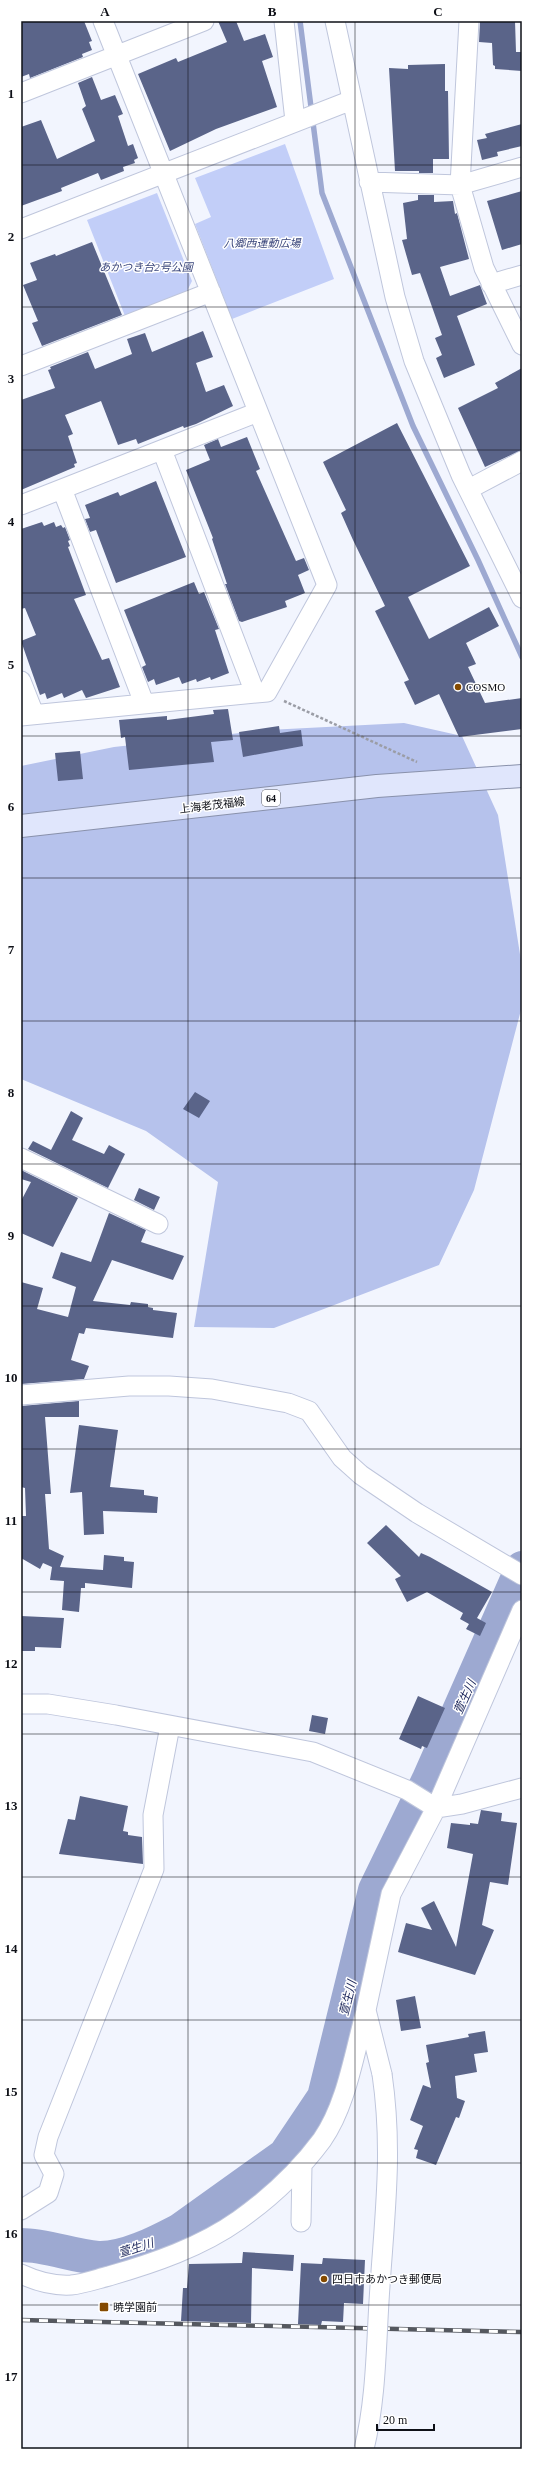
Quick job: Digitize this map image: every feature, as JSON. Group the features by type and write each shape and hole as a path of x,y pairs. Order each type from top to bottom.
{"main road":[{"name":"上海老茂福線","path":"21,826 376,786 522,776"}],"street":[{"path":"103,21 327,584 261,693"},
{"path":"21,93 204,21"},
{"path":"284,21 299,120"},
{"path":"335,21 394,297 414,361 469,489 522,598"},
{"path":"470,21 460,185 474,239 491,284 522,345"},
{"path":"21,229 352,100"},
{"path":"369,182 460,185 522,167"},
{"path":"491,284 522,275"},
{"path":"21,366 211,292"},
{"path":"21,505 258,412"},
{"path":"162,450 261,693"},
{"path":"469,489 522,461"},
{"path":"62,489 144,703"},
{"path":"21,681 27,715 261,693"},
{"path":"21,1158 158,1224"},
{"path":"21,1396 129,1386 169,1386 212,1389 288,1403 309,1411 342,1458 360,1475 417,1513 515,1571"},
{"path":"21,2274 33,2280 71,2285 138,2268 172,2255 238,2220 267,2198 302,2165 322,2138 339,2106 366,2010 391,1894 432,1805 518,1630 522,1610"},
{"path":"21,1704 48,1704 313,1752 407,1790 432,1805 462,1804 522,1788"},
{"path":"21,2210 48,2193 54,2174 44,2155 48,2137 154,1869 153,1815 170,1726"},
{"path":"364,2449 376,2351 389,2175 388,2113 382,2074 366,2010"},
{"path":"301,2222 302,2165"}],"path":[{"path":"261,693 418,763 439,782"}],"green space":[{"name":"八郷西運動広場","path":"285,144 334,279 232,319 195,224 211,217 195,178"},
{"name":"あかつき台2号公園","path":"157,193 192,281 186,293 125,316 87,220"}],"shaded area":[{"path":"404,723 462,736 498,815 522,967 522,1006 474,1190 439,1265 274,1328 194,1327 218,1182 146,1131 21,1079 21,766 114,747 268,730"}],"building":[{"path":"21,21 84,21 92,41 89,42 92,50 82,54 83,57 30,78 29,74 21,77"},
{"path":"218,21 236,21 244,41 265,34 273,57 262,61 277,107 216,129 170,151 138,74 176,58 178,62 227,42"},
{"path":"480,21 515,21 516,52 522,52 522,71 495,69 495,66 493,65 492,43 479,42"},
{"path":"445,64 445,91 448,91 449,159 433,159 433,173 419,173 419,171 395,171 389,68 408,69 408,65"},
{"path":"92,77 101,100 115,95 123,114 118,116 128,146 133,144 138,158 134,160 135,163 123,167 124,171 101,180 98,173 61,188 62,191 21,206 21,127 41,120 57,159 95,141 82,109 86,106 78,83"},
{"path":"522,124 522,146 497,152 498,156 482,160 477,140 487,138 485,134"},
{"path":"522,191 522,244 502,250 487,201"},
{"path":"418,195 434,195 434,202 453,201 455,214 457,213 469,259 440,267 450,296 480,285 487,304 457,316 475,365 444,378 436,358 442,355 435,338 442,335 420,273 412,275 402,240 407,239 403,203 418,200"},
{"path":"92,242 122,315 42,346 32,323 38,321 23,285 37,280 30,263 55,254 56,256"},
{"path":"203,331 213,357 196,363 206,392 224,385 233,406 196,424 184,428 183,426 138,444 136,439 118,445 101,401 65,415 73,434 68,436 77,463 74,464 75,467 21,490 21,400 55,388 48,370 51,369 50,367 88,352 95,369 132,354 127,339 145,333 152,352"},
{"path":"522,368 522,450 485,467 458,408 498,388 495,383"},
{"path":"397,423 470,566 408,597 429,639 489,607 499,626 466,643 476,664 468,667 485,703 522,698 522,729 459,737 439,694 415,705 404,682 409,680 375,611 385,606 341,513 346,510 323,462"},
{"path":"247,437 260,469 256,471 296,561 304,558 309,570 298,575 305,593 285,601 287,607 242,622 239,621 225,584 227,584 212,539 213,538 186,470 210,460 204,445 218,439 221,447"},
{"path":"156,481 186,557 116,583 96,530 90,532 85,519 90,518 85,505 118,492 120,496"},
{"path":"42,522 44,526 54,522 56,527 61,525 63,528 65,527 70,540 68,541 70,546 68,547 86,595 74,599 102,660 109,658 120,687 86,698 82,690 64,698 62,693 47,699 45,693 40,695 21,641 36,635 25,608 21,609 21,529"},
{"path":"194,582 199,594 204,592 219,629 215,630 229,673 211,680 210,677 197,682 196,679 182,684 179,677 156,685 154,679 148,682 142,667 146,665 124,610"},
{"path":"228,709 233,740 211,742 214,762 129,770 125,737 121,738 119,720 167,716 167,720 214,714 213,710"},
{"path":"279,726 280,733 301,730 303,746 243,757 239,732"},
{"path":"80,751 83,779 58,781 55,753"},
{"path":"195,1092 210,1101 199,1118 183,1109"},
{"path":"71,1111 83,1118 72,1140 104,1154 109,1145 125,1154 108,1188 28,1149 33,1141 51,1150"},
{"path":"21,1170 78,1198 53,1247 21,1233 21,1201 31,1182 21,1179"},
{"path":"139,1188 160,1197 154,1210 134,1200"},
{"path":"109,1213 146,1230 141,1242 184,1256 173,1280 112,1260 93,1301 130,1305 131,1302 148,1304 148,1307 153,1308 153,1310 177,1313 173,1338 86,1328 84,1334 79,1333 71,1360 89,1366 84,1379 21,1384 21,1282 43,1288 37,1309 68,1317 76,1287 52,1278 61,1252 91,1262"},
{"path":"79,1401 79,1417 45,1417 51,1494 45,1494 49,1549 64,1556 60,1567 103,1570 104,1555 124,1557 124,1561 134,1562 132,1588 85,1583 85,1588 81,1588 79,1612 62,1610 64,1581 50,1580 52,1567 43,1563 40,1569 21,1558 21,1516 26,1516 25,1488 21,1487 21,1406"},
{"path":"79,1425 118,1430 110,1487 144,1490 144,1495 158,1497 157,1513 103,1511 104,1534 84,1535 82,1492 70,1493"},
{"path":"386,1525 419,1557 421,1553 430,1557 492,1592 477,1618 486,1623 480,1636 466,1629 469,1624 460,1619 463,1613 427,1592 407,1602 395,1579 401,1576 367,1543"},
{"path":"21,1616 64,1618 61,1648 35,1647 35,1651 21,1651"},
{"path":"418,1696 445,1708 427,1748 422,1746 421,1749 399,1739"},
{"path":"312,1715 328,1718 325,1734 309,1731"},
{"path":"80,1796 128,1806 123,1831 128,1832 128,1835 142,1837 143,1864 59,1854 68,1819 75,1820"},
{"path":"481,1810 502,1813 501,1821 517,1823 508,1885 490,1882 482,1925 494,1930 475,1975 398,1952 406,1923 432,1930 421,1908 434,1901 456,1947 473,1854 447,1848 451,1823 470,1825 470,1823 478,1824"},
{"path":"415,1996 421,2028 401,2031 396,2000"},
{"path":"485,2031 488,2052 474,2054 477,2072 455,2076 457,2098 465,2101 459,2118 456,2117 436,2165 416,2158 418,2150 414,2149 423,2126 410,2120 423,2085 431,2088 426,2063 429,2062 426,2045 469,2037 468,2034"},
{"path":"243,2252 294,2255 293,2271 252,2268 251,2323 181,2321 183,2288 187,2288 189,2264 242,2263"},
{"path":"323,2258 365,2260 363,2304 344,2303 343,2322 322,2321 321,2325 298,2324 301,2263 322,2264"}],"waterway":[{"path":"300,21 322,193 413,426 478,560 522,657"},
{"name":"萱生川","path":"21,2245 31,2245 98,2258 108,2258 130,2253 180,2230 285,2155 324,2097 375,1890 428,1781 522,1568"}],"railway":[{"path":"21,2320 522,2332"}],"place":[{"name":"COSMO","path":"458,687"},
{"name":"四日市あかつき郵便局","path":"324,2279"},
{"name":"暁学園前","path":"104,2307"}]}
